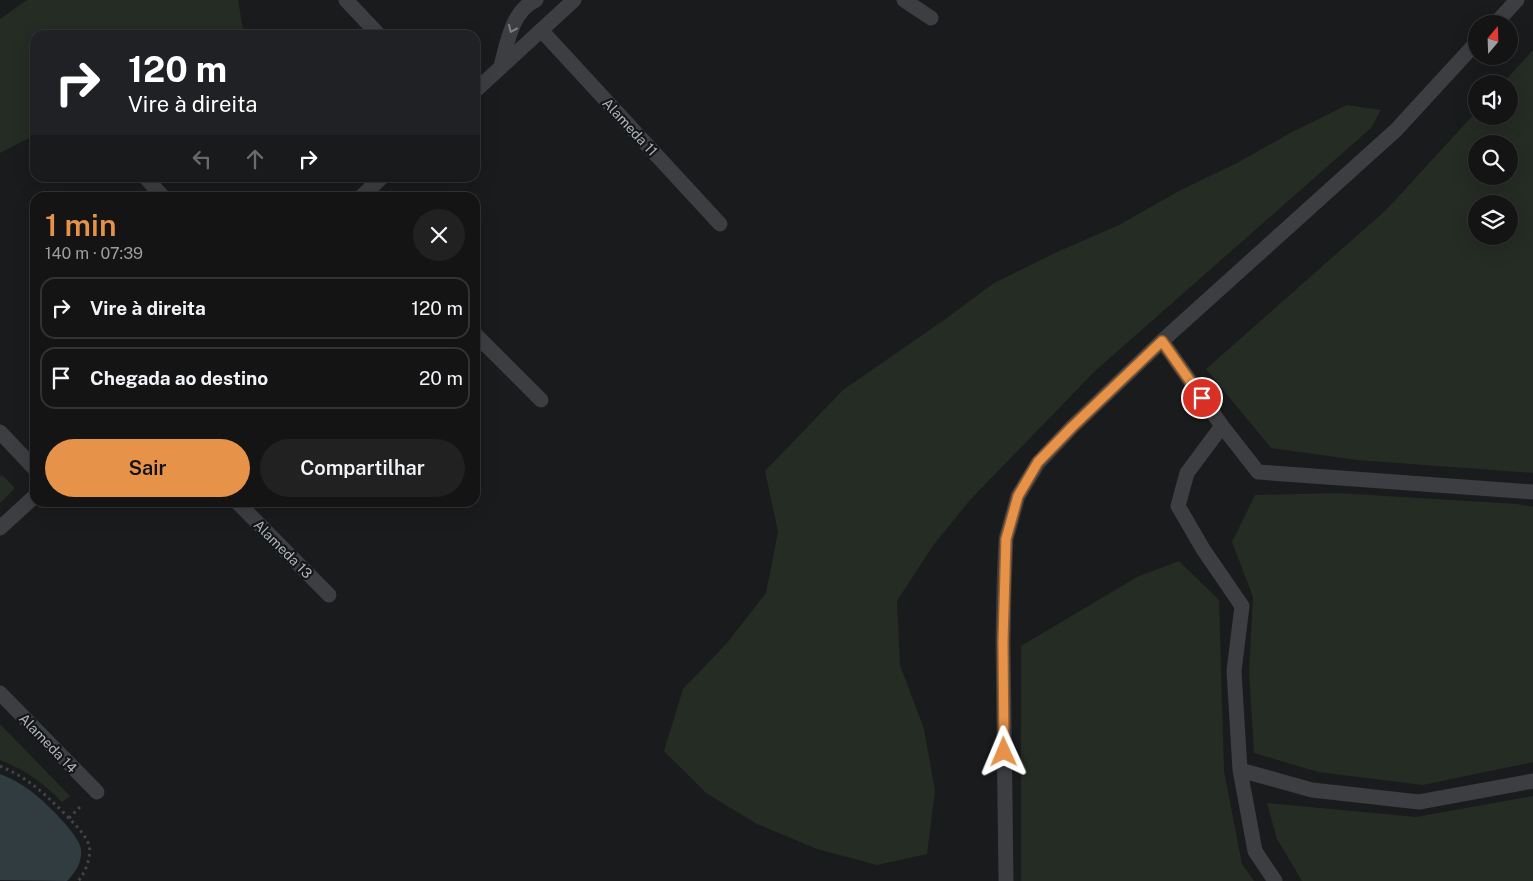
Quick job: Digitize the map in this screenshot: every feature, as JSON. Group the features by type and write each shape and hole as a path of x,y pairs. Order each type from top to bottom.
{"street":[{"path":"346,0 374,30"},
{"path":"501,66 509,35 518,16 536,0"},
{"path":"480,86 574,0"},
{"path":"904,0 931,18"},
{"path":"1503,15 1517,0"},
{"name":"Alameda 11","path":"541,30 720,224"},
{"path":"1006,881 1004,595 1006,539 1018,496 1038,462 1078,421 1162,341 1396,130 1468,53"},
{"path":"150,182 159,192"},
{"path":"366,192 377,182"},
{"path":"480,339 541,400"},
{"path":"1162,341 1222,426 1258,472 1533,492"},
{"path":"1222,426 1187,473 1178,506 1203,548 1242,606 1234,671 1240,770 1255,851 1275,881"},
{"path":"0,432 30,464"},
{"path":"0,528 30,501"},
{"name":"Alameda 13","path":"242,507 330,595"},
{"name":"Alameda 14","path":"0,693 96,792"},
{"path":"1240,770 1312,790 1419,802 1533,781"}],"path":[{"path":"0,766 14,772 42,790 81,831 90,847 87,865 78,881"}],"shaded area":[{"path":"27,0 238,0 243,30 30,30 30,138 0,153 0,19"},
{"path":"1533,50 1533,473 1357,460 1271,448 1206,369 1386,210 1468,121 1468,125 1518,125 1518,75 1510,75"},
{"path":"1347,105 1381,110 1371,128 1095,371 970,500 932,547 897,601 900,665 924,729 935,791 927,854 877,865 817,849 757,824 706,793 664,751 683,689 727,643 766,593 778,532 765,471 843,390 994,283 1057,252 1119,225 1179,191 1237,163 1292,132"},
{"path":"2,475 15,488 0,503 0,476"},
{"path":"1337,493 1517,504 1533,507 1533,762 1423,785 1318,772 1254,753 1249,672 1253,597 1232,542 1255,495"},
{"path":"1179,561 1219,600 1224,771 1242,864 1254,881 1021,881 1021,646 1137,577"},
{"path":"0,724 70,796 62,802 34,778 0,760"},
{"path":"0,774 20,784 42,800 76,837 80,844 80,859 75,871 67,881 0,880"},
{"path":"1533,796 1533,881 1302,881 1277,839 1267,803 1416,817"}],"route":[{"path":"1004,752 1003,641 1006,539 1018,496 1038,462 1162,341 1202,398"}]}
